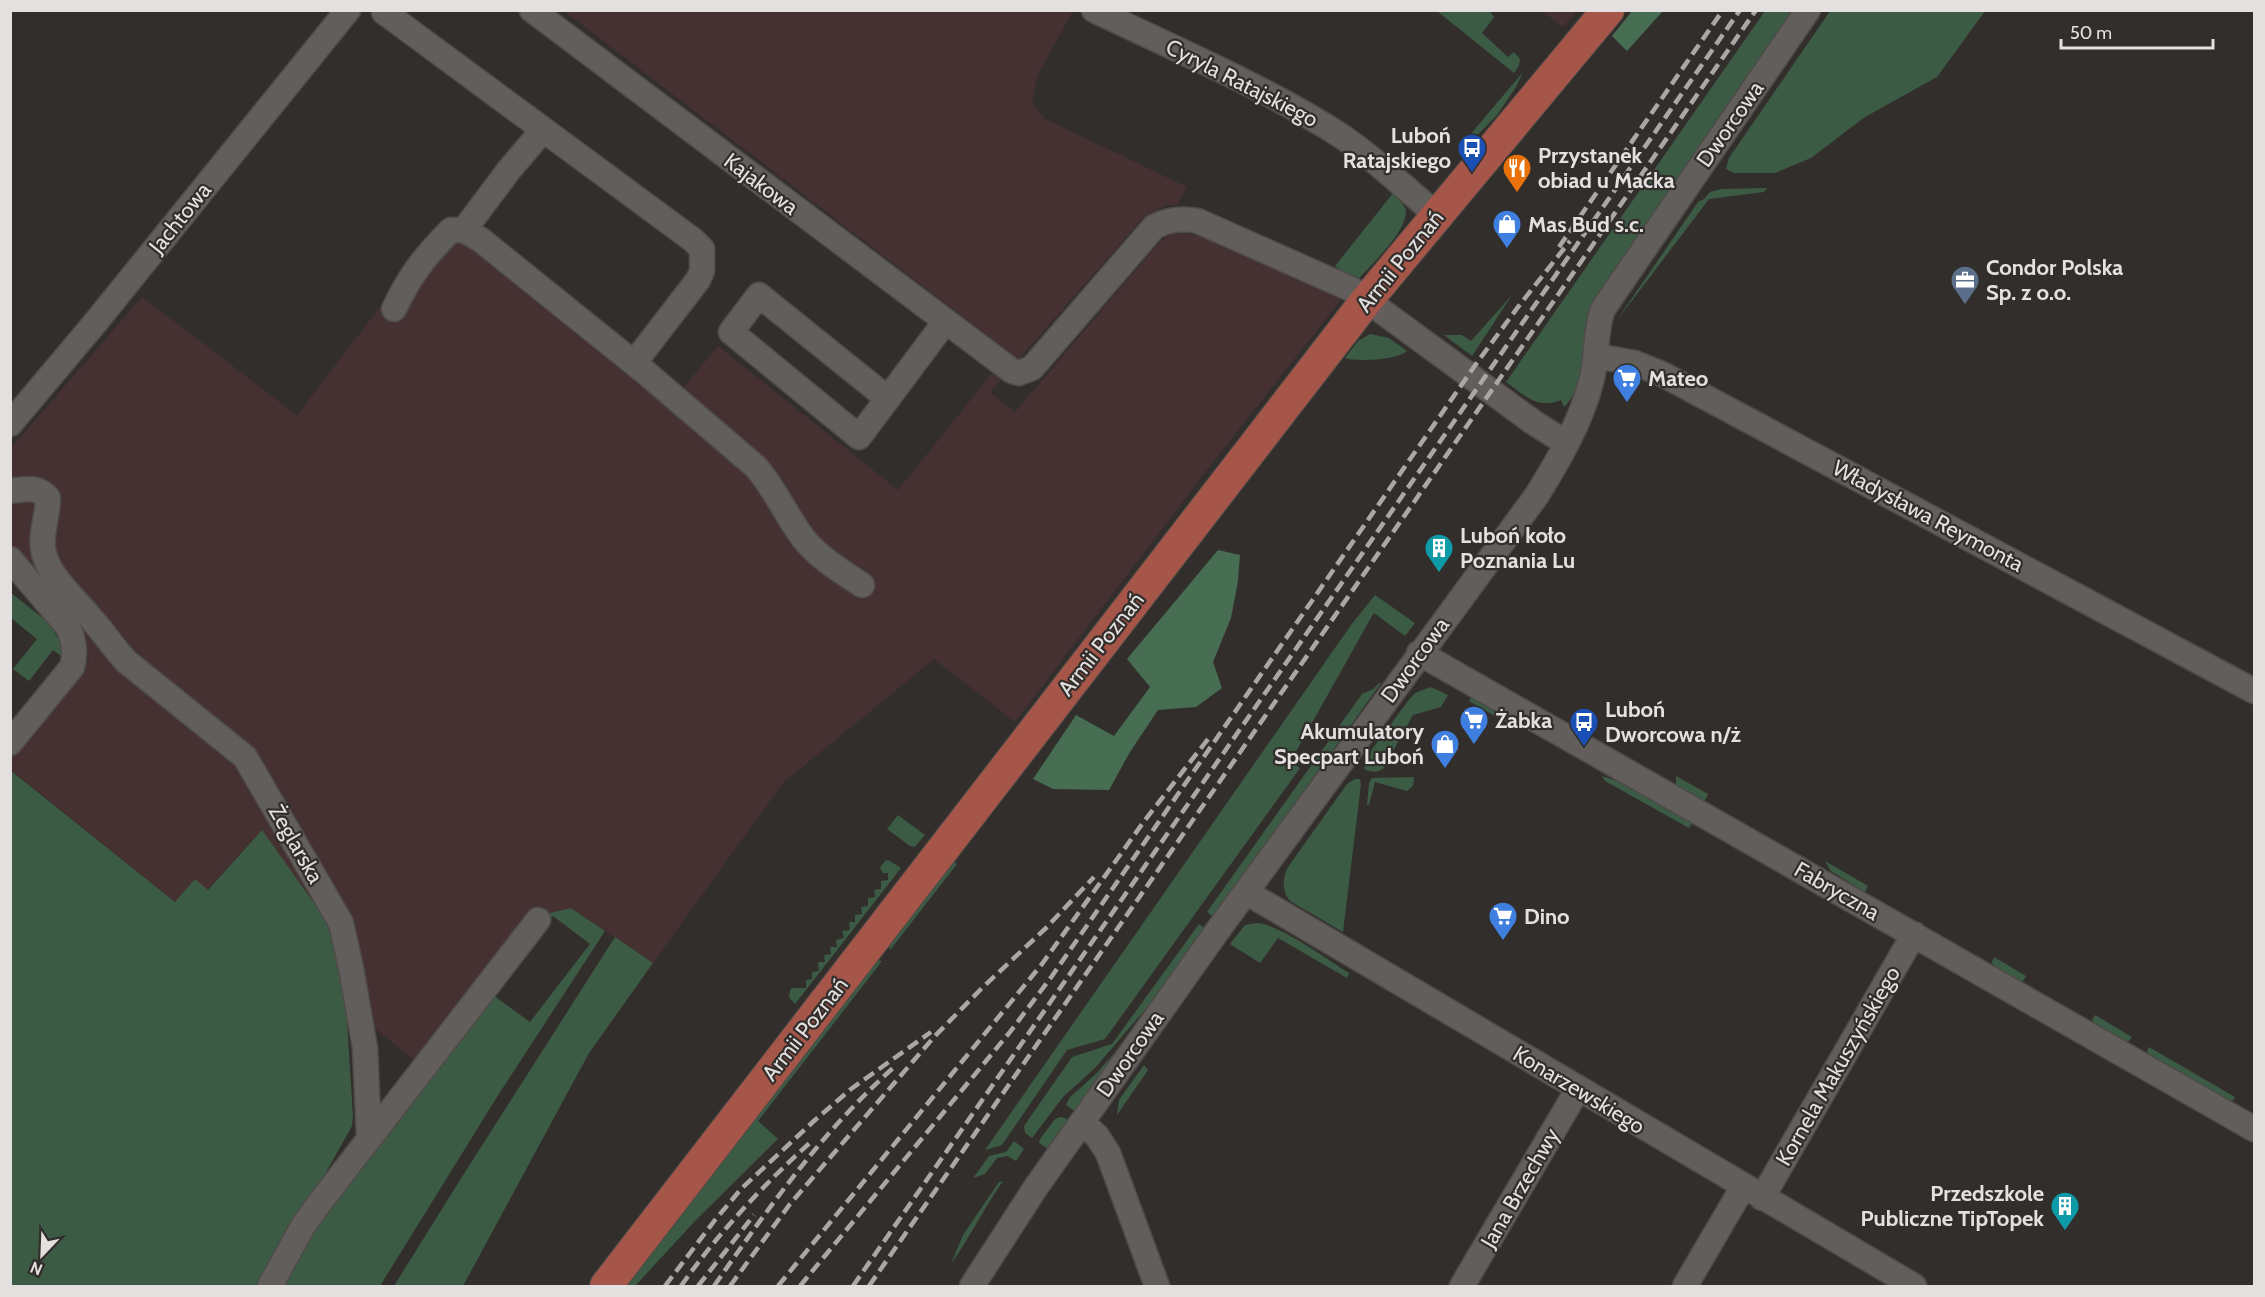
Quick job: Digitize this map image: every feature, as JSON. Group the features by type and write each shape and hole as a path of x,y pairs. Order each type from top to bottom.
{"main road":[{"name":"Armii Poznań","path":"606,1287 1366,301 1608,10"}],"street":[{"name":"Jachtowa","path":"10,424 95,323 348,10"},
{"name":"Kajakowa","path":"532,10 991,357 1019,373 1032,368 1148,233 1162,223 1172,220 1198,221 1341,284 1366,301"},
{"name":"Cyryla Ratajskiego","path":"1094,10 1328,127 1359,149 1437,215"},
{"name":"Dworcowa","path":"972,1287 1025,1203 1246,892 1537,495 1566,443 1587,394 1596,356 1598,327 1603,309 1808,10"},
{"path":"384,12 693,240 702,249 704,259 698,280 634,363"},
{"path":"464,230 543,129"},
{"path":"394,309 407,281 426,256 451,230 464,230 481,240 634,363 756,467 804,539 831,564 862,585"},
{"path":"887,398 759,295 731,332 859,436 945,322"},
{"path":"1366,301 1533,422 1566,443"},
{"name":"Władysława Reymonta","path":"1596,356 1635,363 1662,374 2254,691"},
{"name":"Żeglarska","path":"10,491 30,488 42,491 48,498 43,541 44,553 56,578 122,656 245,757 341,923 364,1048 369,1138"},
{"path":"10,559 68,627 72,634 74,655 72,667 10,743"},
{"name":"Fabryczna","path":"1419,653 2254,1129"},
{"name":"Konarzewskiego","path":"1246,892 1914,1287"},
{"path":"270,1287 310,1215 538,920"},
{"name":"Kornela Makuszyńskiego","path":"1685,1287 1752,1192 1914,934"},
{"name":"Jana Brzechwy","path":"1462,1287 1578,1089"},
{"path":"1082,1122 1098,1136 1108,1153 1157,1287"}],"shaded area":[{"path":"564,11 1073,11 1037,76 1032,101 1044,118 1187,187 1177,205 1167,205 1143,218 990,392 1015,412 1157,245 1175,233 1198,235 1320,287 1341,300 1207,470 1015,722 934,659 783,783 653,963 571,908 531,918 419,1064 346,1005 262,830 207,890 175,902 11,770 10,758 89,659 85,628 11,544 11,448 142,297 297,415 443,225 667,407 718,346 898,490 1009,352"},
{"path":"1542,11 1577,11 1563,27"}],"green space":[{"path":"1437,11 1490,11 1494,17 1482,33 1508,57 1514,52 1520,59 1519,66 1514,73"},
{"path":"1632,11 1663,11 1627,51 1612,36"},
{"path":"1765,11 1796,11 1586,330 1579,381 1571,399 1564,407 1561,400 1545,403 1525,396 1506,382"},
{"path":"1830,11 1985,11 1937,77 1865,117 1811,158 1775,173 1734,173 1726,169 1729,158"},
{"path":"1523,72 1497,115 1468,145 1464,142"},
{"path":"1767,188 1764,192 1709,199 1615,323 1698,202 1710,192 1721,189"},
{"path":"1394,192 1406,209 1401,228 1387,248 1356,282 1335,266"},
{"path":"1512,295 1472,356 1444,335 1462,335 1471,341"},
{"path":"1370,334 1389,338 1407,351 1377,359 1345,358 1358,341"},
{"path":"1218,550 1240,555 1231,618 1213,662 1222,688 1196,707 1158,710 1130,752 1109,790 1053,789 1033,779 1076,715 1114,736 1150,687 1127,659"},
{"path":"10,592 50,624 67,655 64,658 53,650 29,681 13,669 37,639 11,618"},
{"path":"1375,595 1415,623 1405,636 1374,613 1290,762 1300,768 1105,1039 1067,1050 1002,1145 985,1150 1351,625"},
{"path":"1381,683 1213,917 1207,912 1362,694"},
{"path":"1431,687 1448,695 1441,707 1413,715 1383,769 1376,772 1365,770 1364,760 1411,697"},
{"path":"1477,697 1513,718 1512,726 1469,701"},
{"path":"10,770 175,902 195,879 208,890 262,830 331,927 346,1005 352,1126 262,1286 11,1286"},
{"path":"1602,776 1627,784 1693,822 1689,828 1605,781"},
{"path":"1676,776 1708,794 1704,802 1676,786"},
{"path":"1414,777 1413,786 1407,791 1375,782 1369,805 1367,805 1369,783 1372,778"},
{"path":"1360,779 1361,784 1343,932 1290,901 1285,893 1284,880 1288,867 1347,784"},
{"path":"898,815 925,835 915,847 910,846 887,829"},
{"path":"951,859 957,864 890,950 889,945"},
{"path":"888,860 901,868 795,1004 789,997 790,990 806,988 806,980 812,979 812,972 819,971 818,962 825,962 824,955 831,954 830,947 837,947 836,940 844,938 842,931 850,930 849,922 855,922 855,915 862,914 861,907 868,906 868,898 875,897 874,890 881,889 881,881 888,880 888,873 883,873 880,868"},
{"path":"1825,861 1868,886 1865,892 1831,871"},
{"path":"571,908 605,931 497,1097 380,1286 277,1286 307,1231 493,995 530,1022 590,944 553,916 546,922 538,916"},
{"path":"1256,923 1277,929 1303,943 1349,973 1347,978 1278,938 1260,963 1230,944 1245,925"},
{"path":"1199,924 1206,929 1162,990 1095,1068 1063,1097 1032,1138 1025,1133 1024,1126 1072,1057 1112,1044"},
{"path":"615,937 653,963 589,1053 463,1286 394,1286 460,1180"},
{"path":"1994,957 2026,976 2022,983 1994,967 1992,962"},
{"path":"876,960 882,961 758,1121 778,1139 696,1220 635,1286 622,1286"},
{"path":"2095,1015 2132,1037 2129,1041 2124,1041 2109,1034 2092,1020"},
{"path":"1138,1026 1076,1112 1066,1105 1070,1097 1096,1074"},
{"path":"2149,1047 2235,1097 2231,1103 2150,1057 2147,1051"},
{"path":"1144,1065 1148,1070 1117,1115 1119,1100"},
{"path":"1061,1117 1070,1120 1050,1150 1039,1143 1040,1139 1055,1119"},
{"path":"1014,1141 1024,1149 1016,1161 1007,1156 997,1158 985,1174 973,1178 989,1156 1006,1152"},
{"path":"1003,1181 951,1264 963,1235 999,1182"}],"railway":[{"path":"1559,247 1723,10"},
{"path":"853,1286 1740,10"},
{"path":"869,1286 1756,10"},
{"path":"800,1286 1010,1032 1052,976 1476,364 1570,241"},
{"path":"778,1286 1042,964 1145,820 1208,739"},
{"path":"730,1286 790,1204 934,1037 1046,928 1094,877"},
{"path":"665,1286 742,1188 851,1089 931,1032"},
{"path":"714,1286 776,1199 819,1145 893,1068"},
{"path":"681,1286 743,1209 813,1140"},
{"path":"698,1286 754,1215"}],"place":[{"name":"Luboń Ratajskiego","path":"1472,174"},
{"name":"Przystanek obiad u Maćka","path":"1517,194"},
{"name":"Mas Bud s.c.","path":"1507,250"},
{"name":"Condor Polska Sp. z o.o.","path":"1965,306"},
{"name":"Mateo","path":"1627,404"},
{"name":"Luboń koło Poznania Lu","path":"1439,574"},
{"name":"Żabka","path":"1474,746"},
{"name":"Luboń Dworcowa n/ż","path":"1584,748"},
{"name":"Akumulatory Specpart Luboń","path":"1445,770"},
{"name":"Dino","path":"1503,942"},
{"name":"Przedszkole Publiczne TipTopek","path":"2065,1232"}]}
